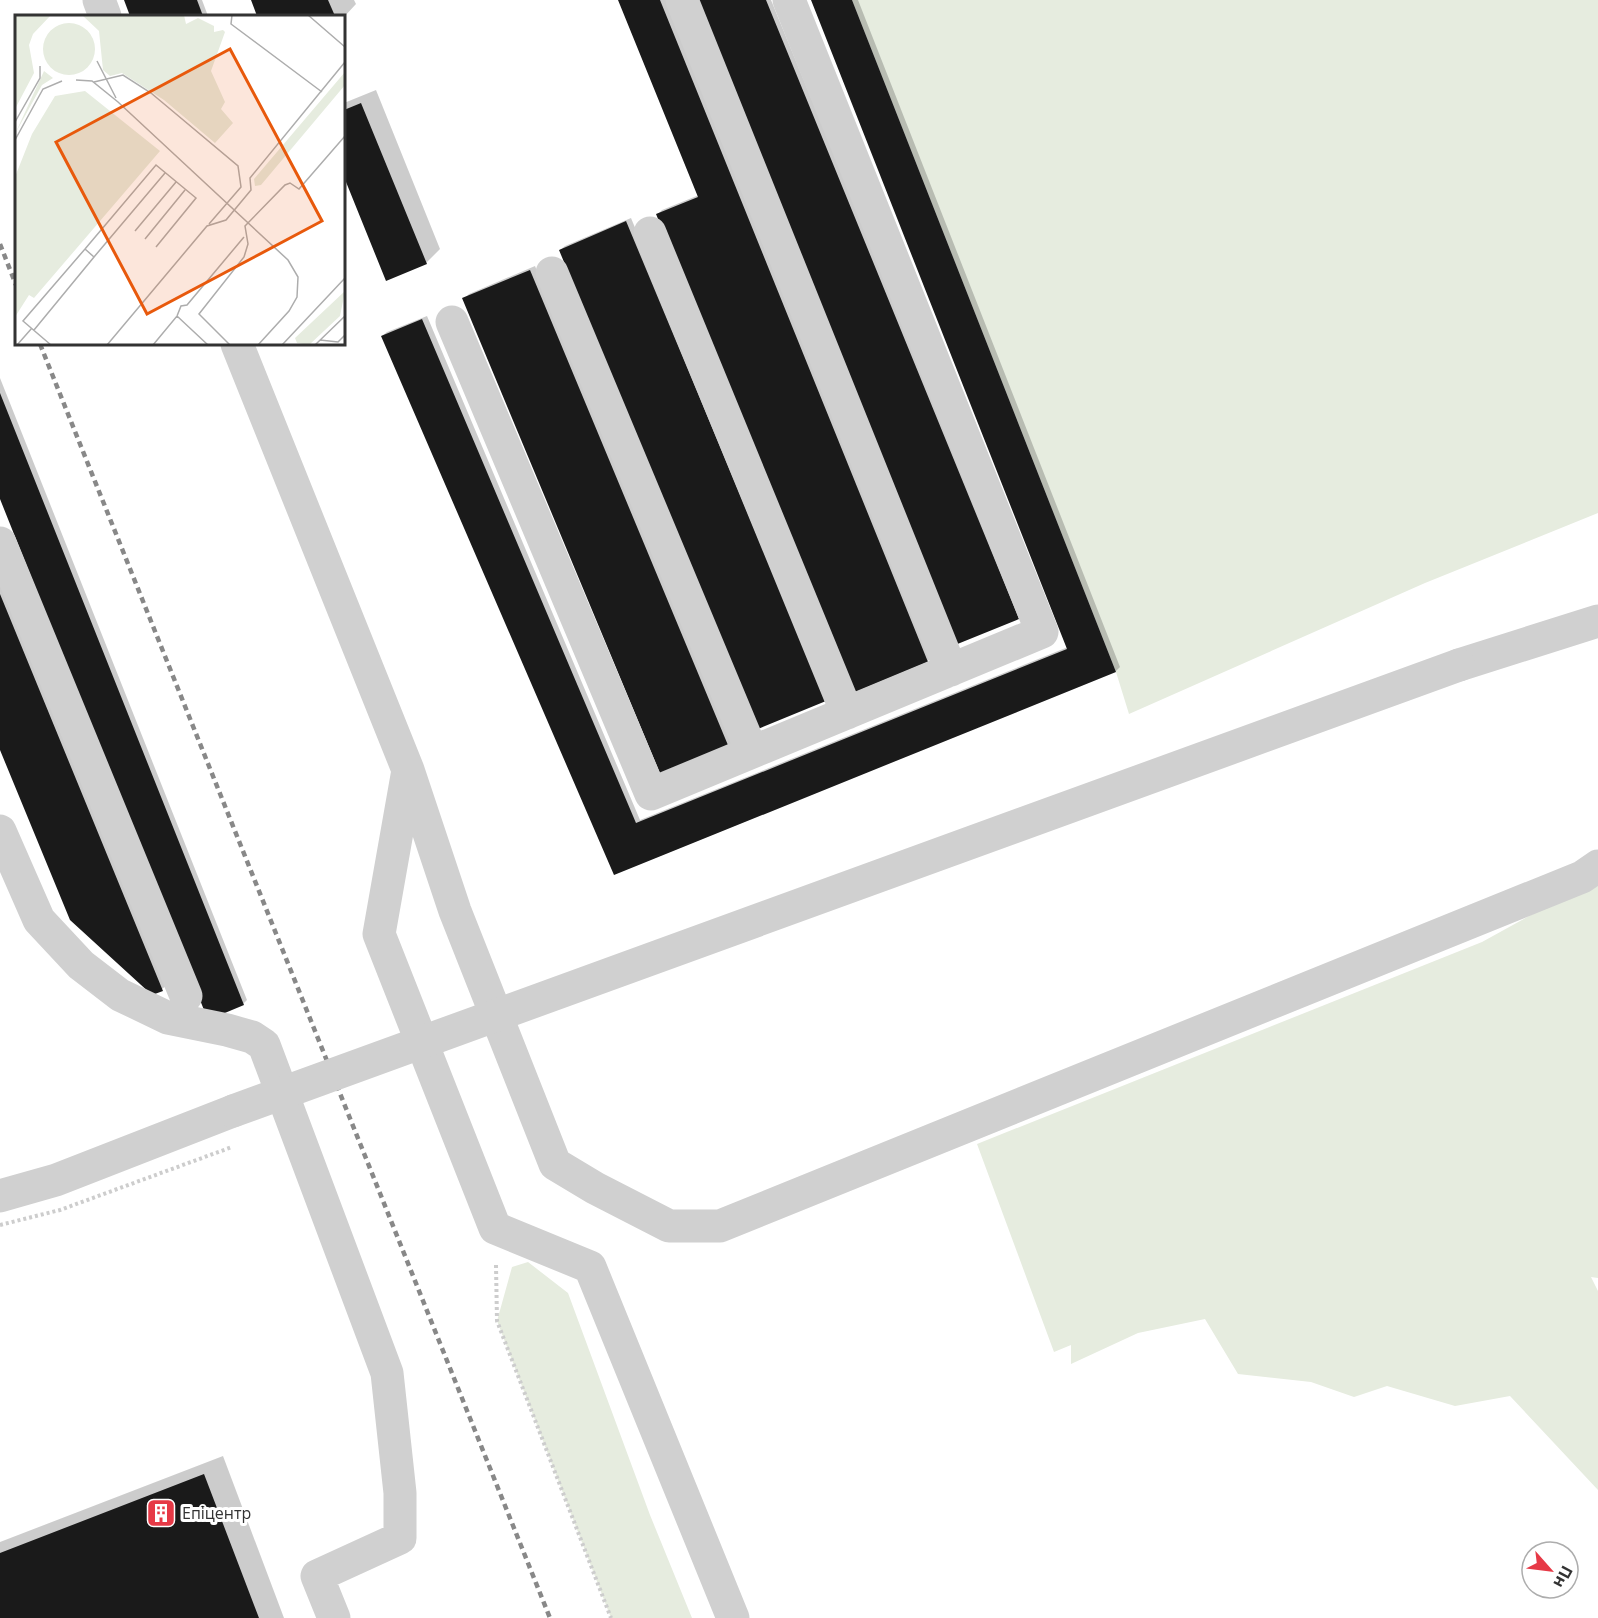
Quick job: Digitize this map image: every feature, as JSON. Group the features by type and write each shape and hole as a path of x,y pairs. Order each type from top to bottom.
{"street":[{"path":"99,0 105,15"},
{"path":"682,0 951,670"},
{"path":"452,322 651,794 1042,632 789,0"},
{"path":"650,233 847,713"},
{"path":"552,273 752,752"},
{"path":"237,345 408,770 455,911 555,1164 595,1188 669,1226 720,1226 1582,877 1598,866"},
{"path":"0,543 186,996"},
{"path":"0,1196 56,1180 233,1111 1459,665 1598,621"},
{"path":"408,770 379,934 495,1228 590,1267 733,1618"},
{"path":"0,831 39,920 81,965 120,995 168,1018 252,1037 264,1045 387,1373 400,1493 400,1538 317,1576 334,1618"}],"path":[{"path":"495,1228 497,1321 611,1618"}],"shaded area":[{"path":"852,0 1598,0 1598,513 1425,583 1129,714 1116,672"},
{"path":"1598,878 1598,1278 1591,1277 1598,1291 1598,1490 1510,1396 1455,1406 1387,1386 1354,1397 1311,1382 1238,1374 1205,1319 1138,1333 1071,1364 1071,1345 1054,1352 977,1144 1482,942"},
{"path":"528,1262 568,1293 650,1515 692,1618 611,1618 497,1321 512,1267"}],"building":[{"path":"124,0 197,0 203,15 130,15"},
{"path":"251,0 328,0 335,15 257,15"},
{"path":"618,0 660,0 928,662 851,694 656,214 698,197"},
{"path":"691,0 766,0 1019,619 955,645"},
{"path":"811,0 852,0 1116,672 614,875 381,336 422,319 636,823 1067,649"},
{"path":"361,103 427,264 386,281 345,179 345,110"},
{"path":"626,221 826,701 758,729 559,250"},
{"path":"530,270 730,750 662,778 462,298"},
{"path":"0,393 244,1005 208,1020 0,499"},
{"path":"0,594 163,991 152,995 70,920 0,750"},
{"name":"Епіцентр","path":"204,1474 259,1618 0,1618 0,1553"}],"railway":[{"path":"0,244 15,282"},
{"path":"40,345 550,1618"}],"place":[{"name":"Епіцентр","path":"161,1513"}]}
